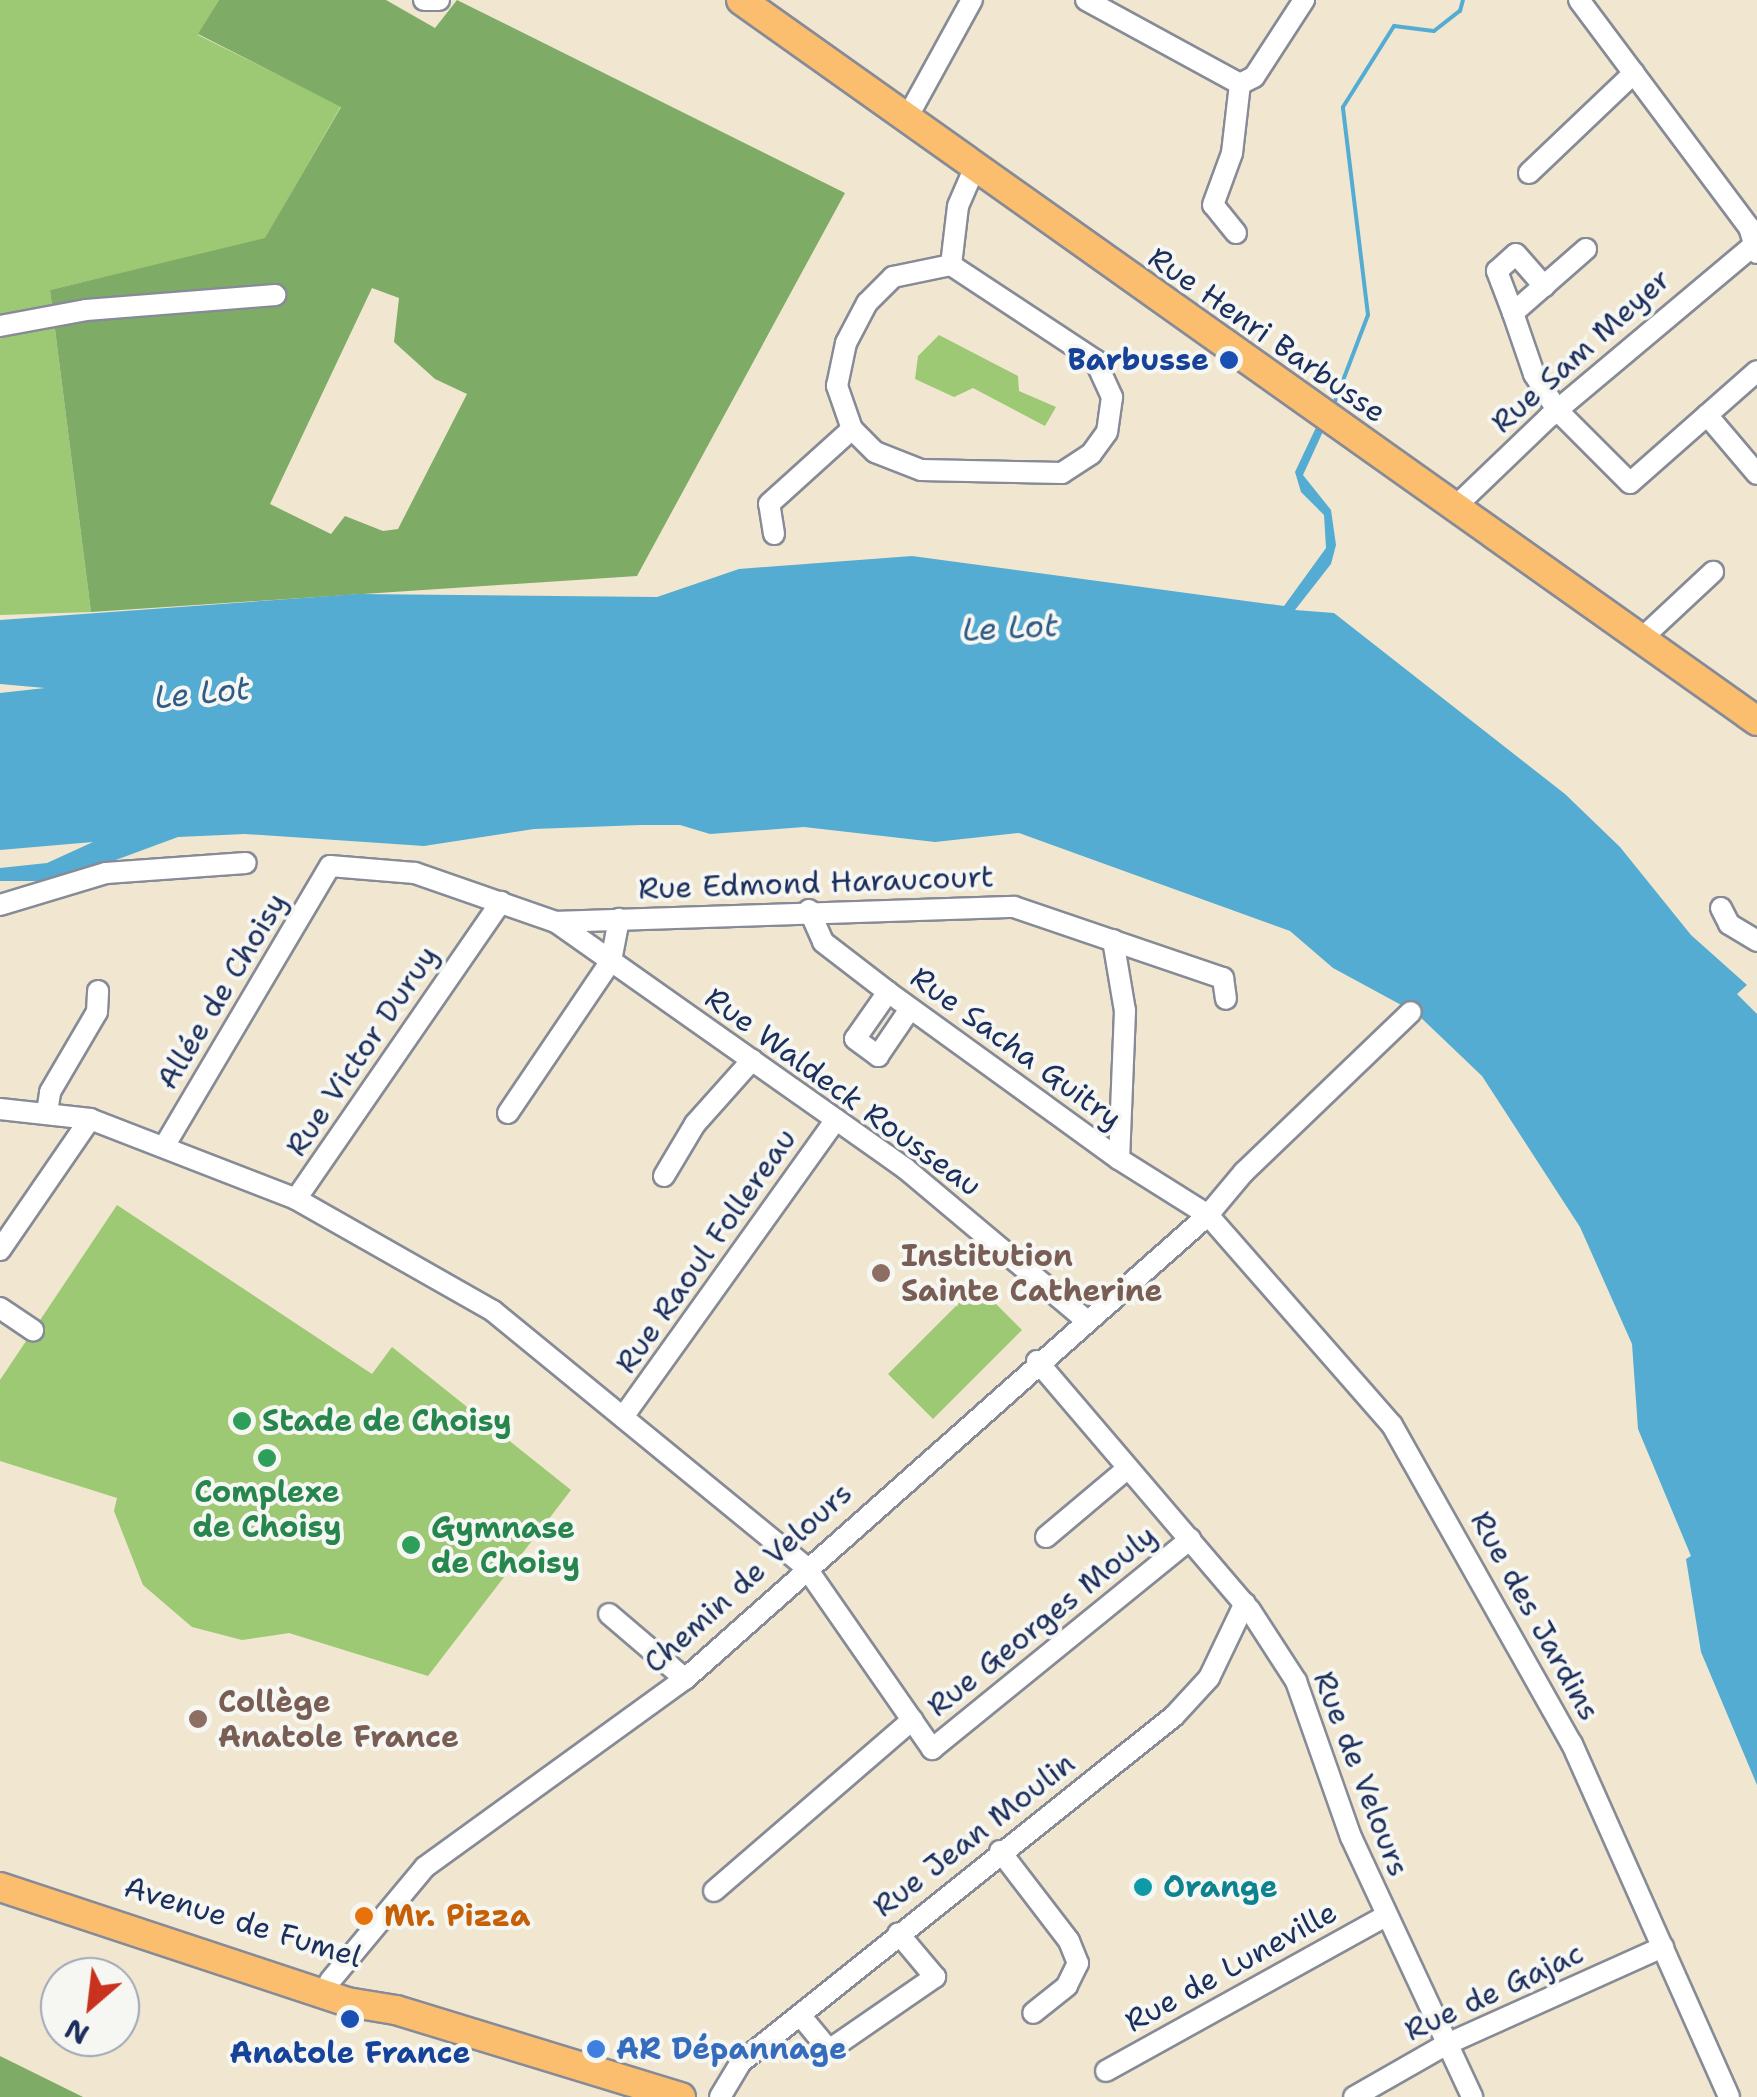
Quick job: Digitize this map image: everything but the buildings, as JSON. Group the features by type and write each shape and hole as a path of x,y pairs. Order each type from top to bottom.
{"main road":[{"name":"Rue Henri Barbusse","path":"740,0 1757,722"},
{"name":"Avenue de Fumel","path":"0,1888 671,2096"}],"street":[{"path":"424,0 438,0"},
{"path":"908,118 972,0"},
{"path":"1086,0 1240,84"},
{"path":"1240,84 1254,76 1304,0"},
{"path":"1579,0 1750,227 1755,249"},
{"path":"1530,173 1634,72"},
{"path":"1236,233 1213,205 1232,153 1240,84"},
{"path":"952,265 958,206 974,169"},
{"path":"1513,313 1586,249"},
{"name":"Rue Sam Meyer","path":"1454,508 1557,410 1755,249"},
{"path":"1544,286 1516,254 1497,271 1534,374 1557,410 1630,483 1757,371"},
{"path":"952,265 1095,360 1112,397 1107,432 1092,454 1062,473 921,470 876,452 852,428 838,386 846,344 868,303 893,277 952,265"},
{"path":"0,326 86,310 275,295"},
{"path":"1707,415 1757,474"},
{"path":"774,534 769,504 852,428"},
{"path":"1640,640 1713,572"},
{"path":"0,905 106,873 246,863"},
{"name":"Rue Edmond Haraucourt","path":"330,866 415,872 556,922 809,910 1014,907 1223,978 1226,999"},
{"name":"Allée de Choisy","path":"165,1146 330,866"},
{"name":"Rue Victor Duruy","path":"0,1110 90,1119 296,1199 501,902"},
{"path":"1721,908 1730,924 1757,941"},
{"name":"Rue Sacha Guitry","path":"809,910 824,942 910,1009 1119,1159 1208,1215"},
{"path":"508,1113 611,961 619,919"},
{"name":"Rue Waldeck Rousseau","path":"556,922 836,1119 1086,1320"},
{"path":"1113,940 1125,1011 1119,1159"},
{"path":"47,1112 50,1092 98,1012 98,990"},
{"path":"888,992 856,1039 878,1056 910,1009"},
{"name":"Chemin de Velours","path":"328,1988 426,1867 685,1679 805,1566 1208,1215 1244,1172 1411,1012"},
{"path":"664,1176 695,1124 752,1060"},
{"path":"0,1250 90,1119"},
{"name":"Rue Raoul Follereau","path":"624,1418 836,1119"},
{"path":"296,1199 493,1311 805,1566 912,1720 714,1891"},
{"name":"Rue des Jardins","path":"1208,1215 1392,1425 1572,1744 1728,2097"},
{"path":"0,1308 33,1330"},
{"name":"Rue de Velours","path":"1038,1361 1244,1604 1296,1682 1386,1916 1472,2097"},
{"path":"1046,1537 1128,1468"},
{"name":"Rue Georges Mouly","path":"912,1720 932,1749 1190,1539"},
{"name":"Rue Jean Moulin","path":"720,2097 741,2062 1174,1716 1209,1678 1244,1604"},
{"path":"609,1614 685,1679"},
{"path":"1000,1852 1070,1941 1078,1962 1067,1986 1033,2013"},
{"name":"Rue de Luneville","path":"1106,2071 1386,1916"},
{"path":"800,2015 829,2050 935,1977 898,1934"},
{"name":"Rue de Gajac","path":"1354,2097 1447,2044 1662,1947"}],"green space":[{"path":"0,0 219,0 198,35 341,106 265,239 50,290 91,612 0,615"},
{"path":"219,0 386,0 435,28 457,0 845,193 637,576 91,612 50,290 265,238 341,107 198,34","holes":["372,288 399,298 394,342 435,379 467,394 398,529 383,531 345,516 331,534 270,504"]},
{"path":"939,335 1018,376 1019,391 1056,407 1045,426 973,388 954,397 915,379 918,356"},
{"name":"Stade de Choisy","path":"117,1205 372,1374 392,1347 571,1490 428,1676 289,1633 242,1640 192,1627 143,1585 114,1511 117,1498 0,1461 0,1380"},
{"path":"977,1285 1022,1330 933,1419 888,1374"},
{"path":"0,2056 83,2097 0,2097"}],"water":[{"name":"Le Lot","path":"1319,421 1326,425 1303,475 1331,510 1336,545 1331,564 1295,610 1334,613 1565,794 1620,847 1691,935 1747,985 1737,994 1757,1014 1757,1785 1701,1652 1686,1559 1691,1556 1638,1429 1632,1344 1580,1227 1482,1076 1416,1013 1333,968 1290,931 1019,833 935,842 804,827 710,834 680,825 641,825 534,829 424,846 245,834 178,837 59,881 0,881 0,868 47,863 93,842 0,850 0,693 45,688 0,684 0,620 358,594 657,597 739,569 912,556 1284,606 1326,548 1324,515 1301,492 1295,472"}],"waterway":[{"path":"1334,404 1368,315 1343,107 1394,26 1434,31 1460,11 1463,0"}],"place":[{"name":"Barbusse","path":"1229,360"},
{"name":"Institution Sainte Catherine","path":"881,1273"},
{"name":"Stade de Choisy","path":"242,1421"},
{"name":"Complexe de Choisy","path":"267,1458"},
{"name":"Gymnase de Choisy","path":"411,1545"},
{"name":"Collège Anatole France","path":"198,1719"},
{"name":"Orange","path":"1143,1887"},
{"name":"Mr. Pizza","path":"364,1916"},
{"name":"Anatole France","path":"350,2019"},
{"name":"AR Dépannage","path":"596,2049"}]}
